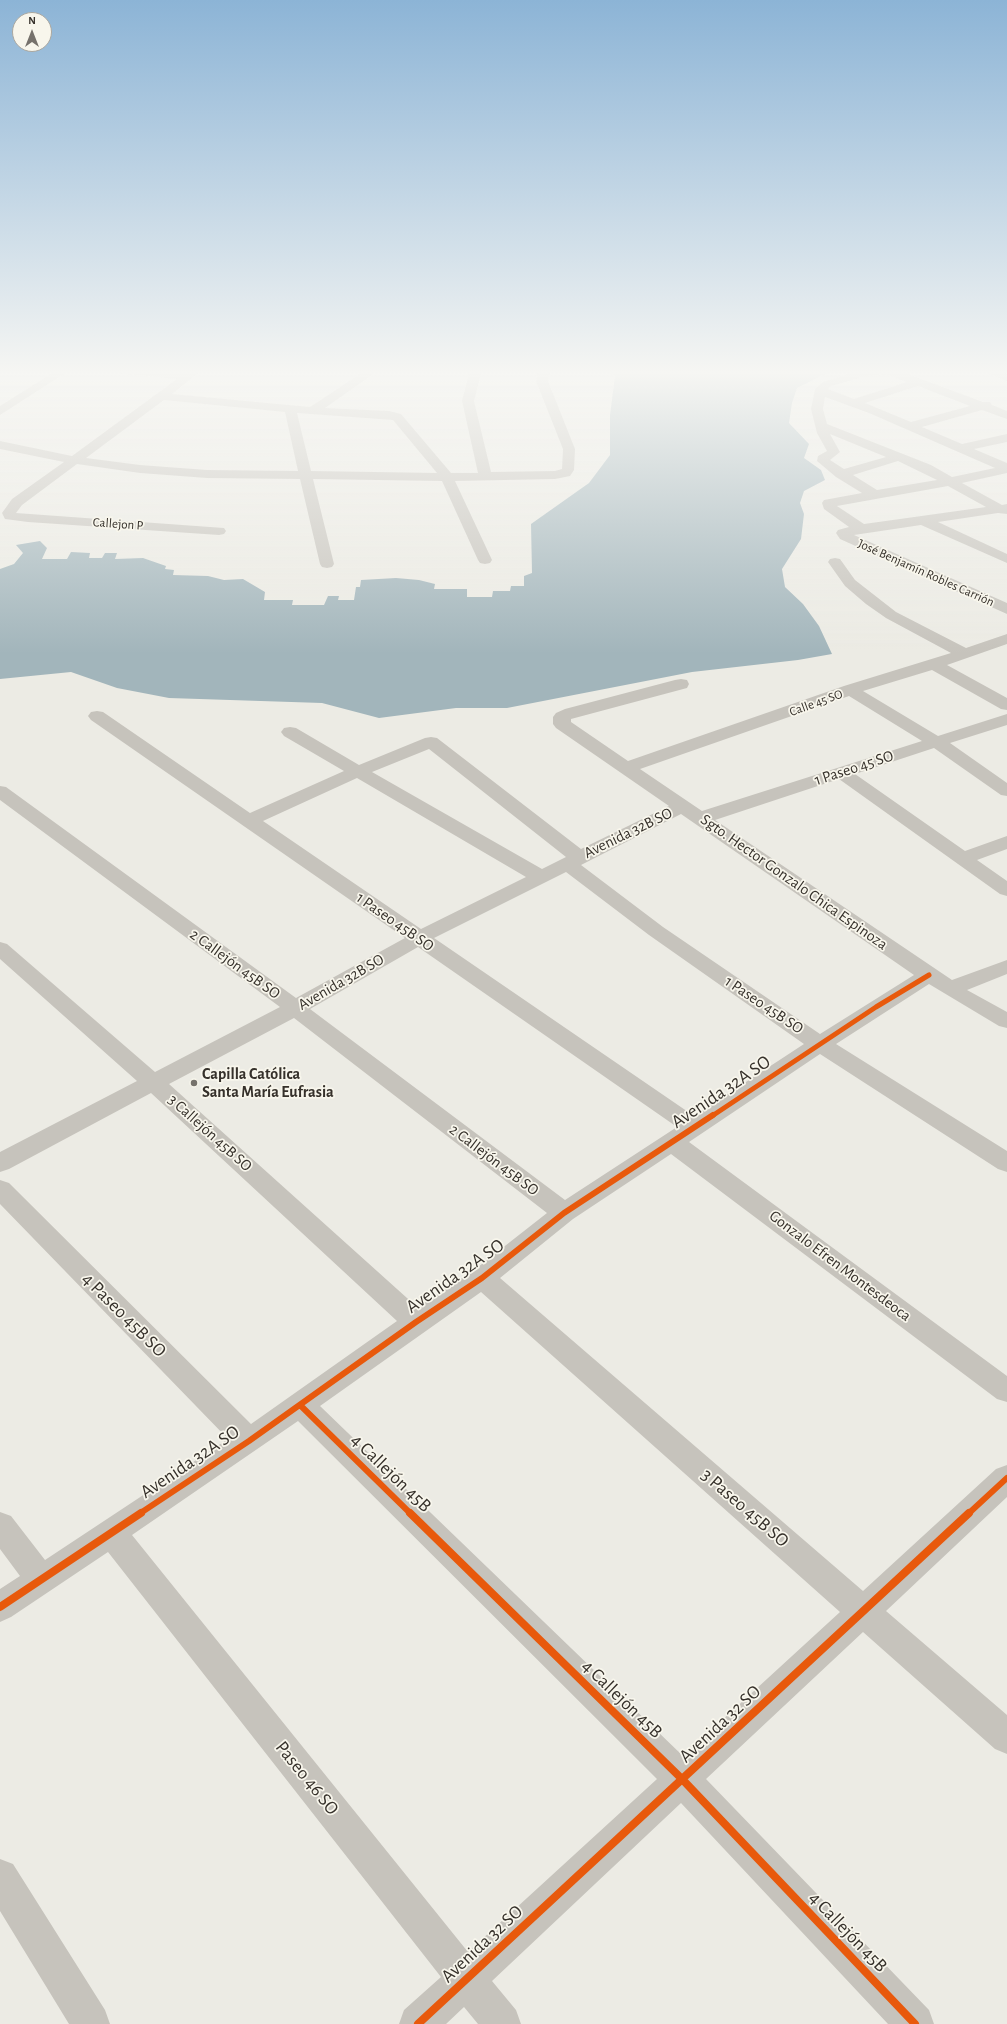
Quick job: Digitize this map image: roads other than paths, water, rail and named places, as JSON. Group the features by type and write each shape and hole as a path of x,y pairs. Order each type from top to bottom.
{"street":[{"name":"Callejon P","path":"68,464 12,506 9,512 10,516 219,531"},
{"path":"107,464 140,469 207,474 447,477 555,475 568,470 568,464"},
{"path":"302,464 327,564"},
{"path":"437,464 447,477 484,560"},
{"path":"482,464 485,476"},
{"path":"828,464 874,494"},
{"path":"841,474 875,464"},
{"path":"913,464 952,481 1004,510"},
{"path":"1004,510 861,528 831,509 828,504 830,502 952,481 1007,468"},
{"path":"922,520 1007,559"},
{"name":"José Benjamín Robles Carrión","path":"861,528 843,532 845,536 1007,609"},
{"path":"835,562 850,583 871,601 892,615 965,654"},
{"name":"Calle 45 SO","path":"626,768 850,690 965,654 1007,639"},
{"path":"934,664 1007,705"},
{"name":"Sgto. Hector Gonzalo Chica Espinoza","path":"681,684 566,715 561,720 564,726 940,982 1007,1021"},
{"path":"850,690 936,742 1007,791"},
{"name":"1 Paseo 45B SO","path":"97,716 694,1127"},
{"name":"1 Paseo 45 SO","path":"701,818 1007,719"},
{"path":"290,732 541,877"},
{"name":"1 Paseo 45B SO","path":"359,771 431,742 656,931 820,1044 1007,1163"},
{"path":"248,821 359,771"},
{"path":"840,772 964,858 1007,890"},
{"name":"2 Callejón 45B SO","path":"0,791 295,1008 564,1213"},
{"name":"Avenida 32B SO","path":"0,1163 295,1008 418,938 683,806"},
{"path":"964,858 1007,842"},
{"name":"3 Callejón 45B SO","path":"0,948 154,1083 416,1322"},
{"name":"Avenida 32A SO","path":"0,1607 300,1405 416,1322 482,1278 564,1213 820,1044 940,982 1007,966"},
{"name":"Gonzalo Efren Montesdeoca","path":"672,1142 1007,1390"},
{"name":"4 Paseo 45B SO","path":"0,1189 248,1440"},
{"name":"3 Paseo 45B SO","path":"482,1278 1007,1737"},
{"name":"4 Callejón 45B","path":"300,1405 682,1779 915,2024"},
{"name":"Avenida 32 SO","path":"418,2024 1007,1478"},
{"path":"0,1525 41,1579"},
{"name":"Paseo 46 SO","path":"112,1533 502,2024"},
{"path":"0,1877 91,2024"}],"place":[{"name":"Capilla Católica Santa María Eufrasia","path":"194,1083"}]}
